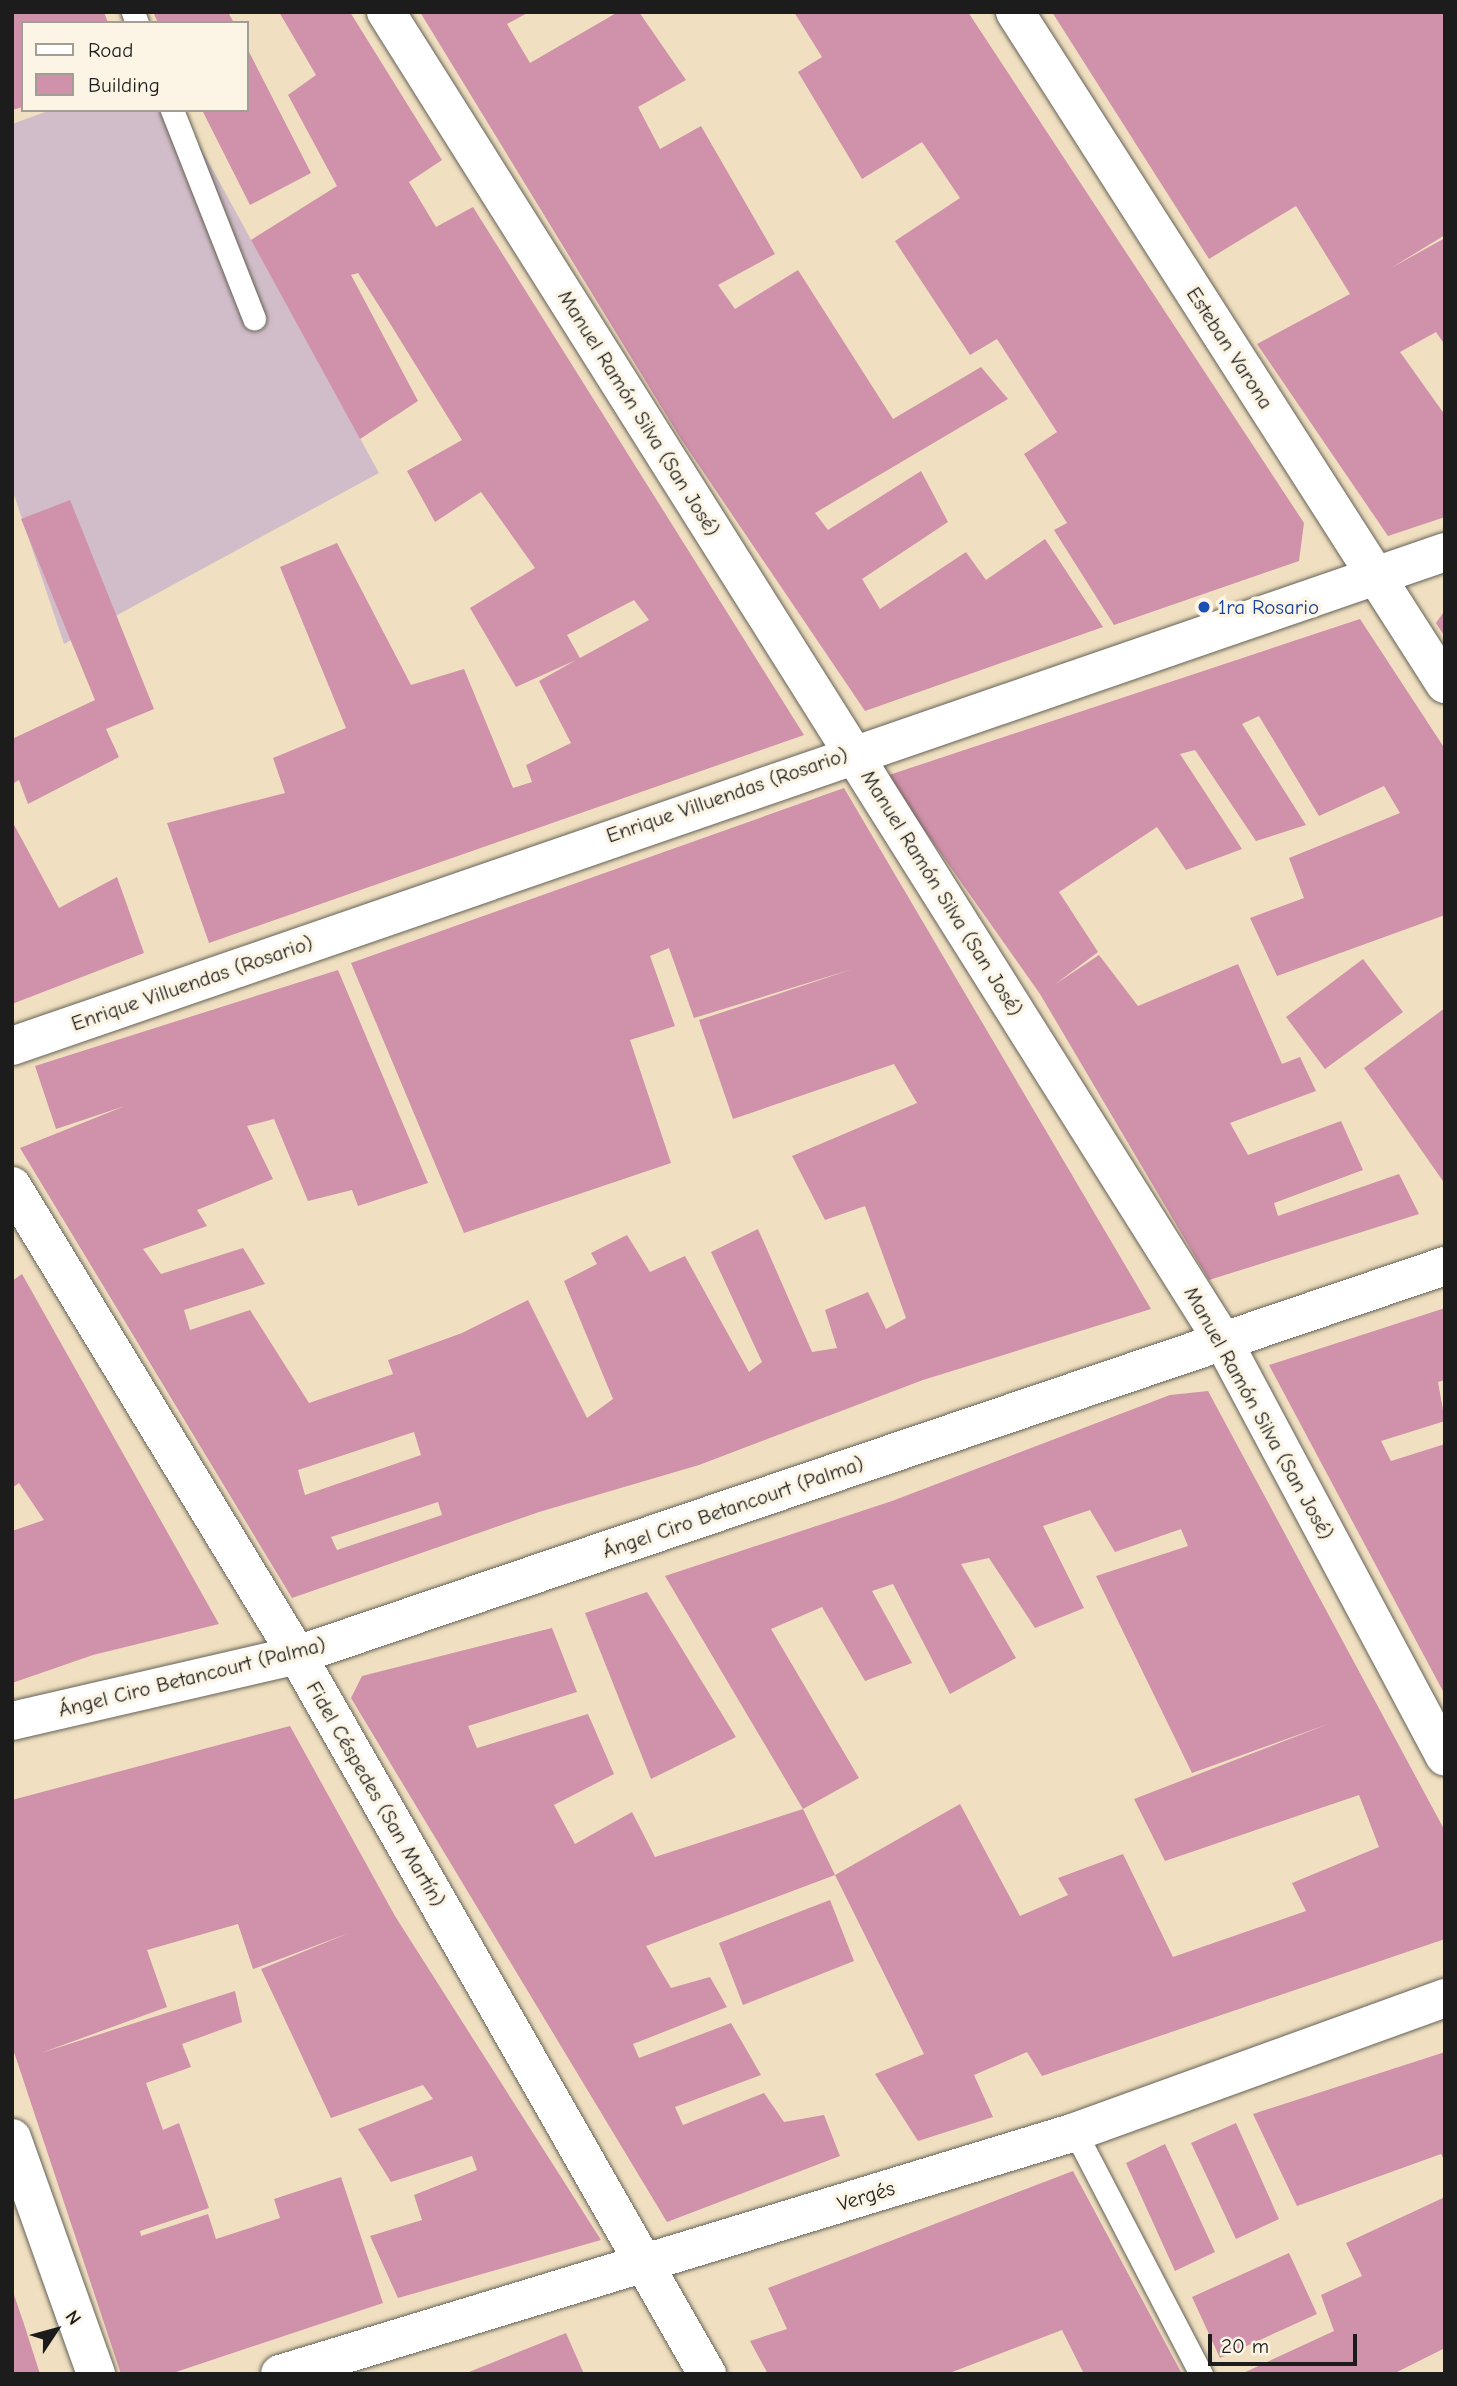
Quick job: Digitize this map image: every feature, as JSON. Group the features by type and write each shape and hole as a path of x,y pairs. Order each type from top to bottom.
{"street":[{"name":"Manuel Ramón Silva (San José)","path":"386,12 1223,1341 1445,1756"},
{"name":"Esteban Varona","path":"1015,12 1445,684"},
{"name":"Enrique Villuendas (Rosario)","path":"12,1046 853,751 1445,552"},
{"name":"Fidel Céspedes (San Martín)","path":"12,1186 297,1655 707,2374"},
{"name":"Ángel Ciro Betancourt (Palma)","path":"12,1721 297,1655 1445,1266"},
{"name":"Vergés","path":"280,2374 1075,2132 1445,1998"},
{"path":"12,2138 96,2374"}],"lane":[{"path":"173,112 254,318"},
{"path":"1075,2132 1201,2374"}],"shaded area":[{"path":"45,112 181,112 379,473 64,644 12,489 12,124"}],"building":[{"path":"12,12 104,12 107,21 21,21 21,108 12,110"},
{"path":"153,12 228,12 233,21 157,21"},
{"path":"279,12 350,12 442,160 409,182 436,227 473,207 804,735 209,943 167,823 285,793 273,758 346,728 280,567 337,543 411,685 464,669 513,788 532,782 526,765 571,743 539,681 576,660 516,687 470,608 535,568 481,492 435,522 407,471 462,440 381,309 358,273 351,275 418,401 360,439 251,240 337,186 288,95 316,75","holes":["634,600 649,620 580,658 567,635"]},
{"path":"420,12 529,12 507,24 530,63 618,12 639,12 686,80 638,107 660,149 701,126 775,254 718,285 735,309 798,270 893,419 981,367 1008,399 815,513 828,530 921,471 948,522 862,579 880,609 966,552 986,580 1045,539 1103,627 865,711 681,439"},
{"path":"794,12 968,12 1304,523 1299,561 1114,625 1054,530 1067,523 1024,454 1057,432 997,339 970,355 895,241 960,198 922,142 862,179 798,72 822,57"},
{"path":"1052,12 1445,12 1445,235 1391,268 1445,238 1445,345 1436,332 1400,352 1445,415 1445,517 1388,536 1257,344 1350,294 1296,206 1209,259"},
{"path":"248,50 311,173 250,205 203,112 248,112"},
{"path":"70,500 154,709 106,729 119,757 28,804 19,780 12,784 12,739 95,700 21,519"},
{"path":"1445,610 1445,637 1436,623"},
{"path":"1360,619 1445,749 1445,915 1277,976 1250,918 1304,898 1289,858 1400,813 1384,786 1319,816 1259,716 1242,724 1306,825 1256,841 1195,750 1180,754 1242,849 1186,870 1157,827 1059,892 1098,952 1054,985 1099,955 1138,1006 1238,964 1282,1064 1300,1057 1316,1091 1230,1123 1248,1155 1341,1121 1363,1170 1274,1203 1278,1216 1399,1174 1419,1214 1209,1280 1040,994 886,776"},
{"path":"844,788 1151,1309 923,1380 699,1465 539,1512 292,1598 20,1148 125,1106 56,1129 35,1066 338,970 428,1183 358,1206 352,1190 308,1201 274,1119 247,1126 273,1179 197,1210 207,1226 143,1249 161,1274 243,1248 265,1284 184,1310 190,1330 250,1310 309,1403 393,1374 388,1360 462,1333 528,1300 587,1418 613,1399 564,1281 597,1264 591,1253 627,1235 650,1272 685,1256 749,1372 762,1362 711,1252 758,1229 812,1352 837,1348 825,1310 868,1292 886,1329 906,1318 865,1206 825,1220 792,1156 917,1103 894,1064 733,1119 699,1020 853,969 694,1018 669,948 650,956 675,1026 630,1040 671,1163 464,1233 351,963","holes":["414,1432 421,1455 305,1495 298,1470","438,1502 442,1515 337,1550 331,1537"]},
{"path":"12,821 59,908 117,877 144,953 12,1004"},
{"path":"1363,959 1403,1012 1325,1069 1286,1017"},
{"path":"1445,1008 1445,1184 1364,1068"},
{"path":"22,1274 219,1624 93,1655 12,1683 12,1531 44,1520 19,1483 12,1488 12,1281"},
{"path":"1445,1308 1445,1380 1438,1382 1445,1421 1381,1441 1391,1461 1445,1444 1445,1695 1269,1365"},
{"path":"1208,1391 1445,1831 1445,1939 1042,2076 1027,2052 974,2075 993,2117 918,2141 875,2074 924,2054 835,1875 960,1804 1020,1916 1068,1895 1058,1878 1123,1854 1173,1957 1306,1911 1292,1883 1379,1847 1359,1795 1165,1861 1134,1799 1331,1723 1192,1773 1096,1576 1188,1546 1181,1529 1115,1552 1090,1510 1043,1526 1084,1608 1035,1628 989,1558 961,1564 1016,1658 950,1694 893,1584 872,1591 912,1663 865,1681 822,1607 771,1629 859,1778 803,1809 665,1576 892,1501 1170,1395"},
{"path":"647,1592 736,1737 651,1779 585,1613"},
{"path":"552,1628 577,1692 468,1726 477,1748 588,1714 614,1774 554,1805 575,1844 632,1812 655,1857 803,1809 835,1875 646,1946 671,1988 710,1977 727,2007 633,2044 639,2058 731,2023 761,2075 675,2107 683,2125 764,2093 784,2122 824,2115 840,2156 667,2222 351,1698 362,1676"},
{"path":"290,1726 395,1916 601,2240 398,2298 370,2236 422,2220 414,2195 477,2170 472,2156 391,2182 358,2129 433,2099 423,2085 331,2118 261,1969 349,1933 253,1969 238,1924 147,1950 167,2007 41,2053 235,1991 242,2022 182,2044 191,2067 146,2083 163,2130 179,2123 209,2208 140,2231 141,2236 208,2214 216,2239 280,2218 274,2199 341,2177 383,2303 170,2374 121,2374 12,2046 12,1800"},
{"path":"830,1900 854,1961 743,2005 719,1943"},
{"path":"1445,2052 1445,2161 1441,2154 1297,2206 1253,2114"},
{"path":"1236,2123 1279,2219 1236,2239 1191,2143"},
{"path":"1165,2144 1215,2252 1175,2271 1126,2163"},
{"path":"1073,2171 1182,2374 1084,2374 1062,2330 947,2374 768,2374 750,2341 787,2329 768,2288"},
{"path":"1445,2197 1445,2348 1393,2374 1241,2374 1334,2331 1321,2295 1362,2276 1346,2243"},
{"path":"1289,2253 1317,2314 1220,2358 1192,2297"},
{"path":"13,2292 24,2324 40,2374 12,2374"},
{"path":"566,2333 584,2374 464,2374"}],"place":[{"name":"1ra Rosario","path":"1204,607"}]}
